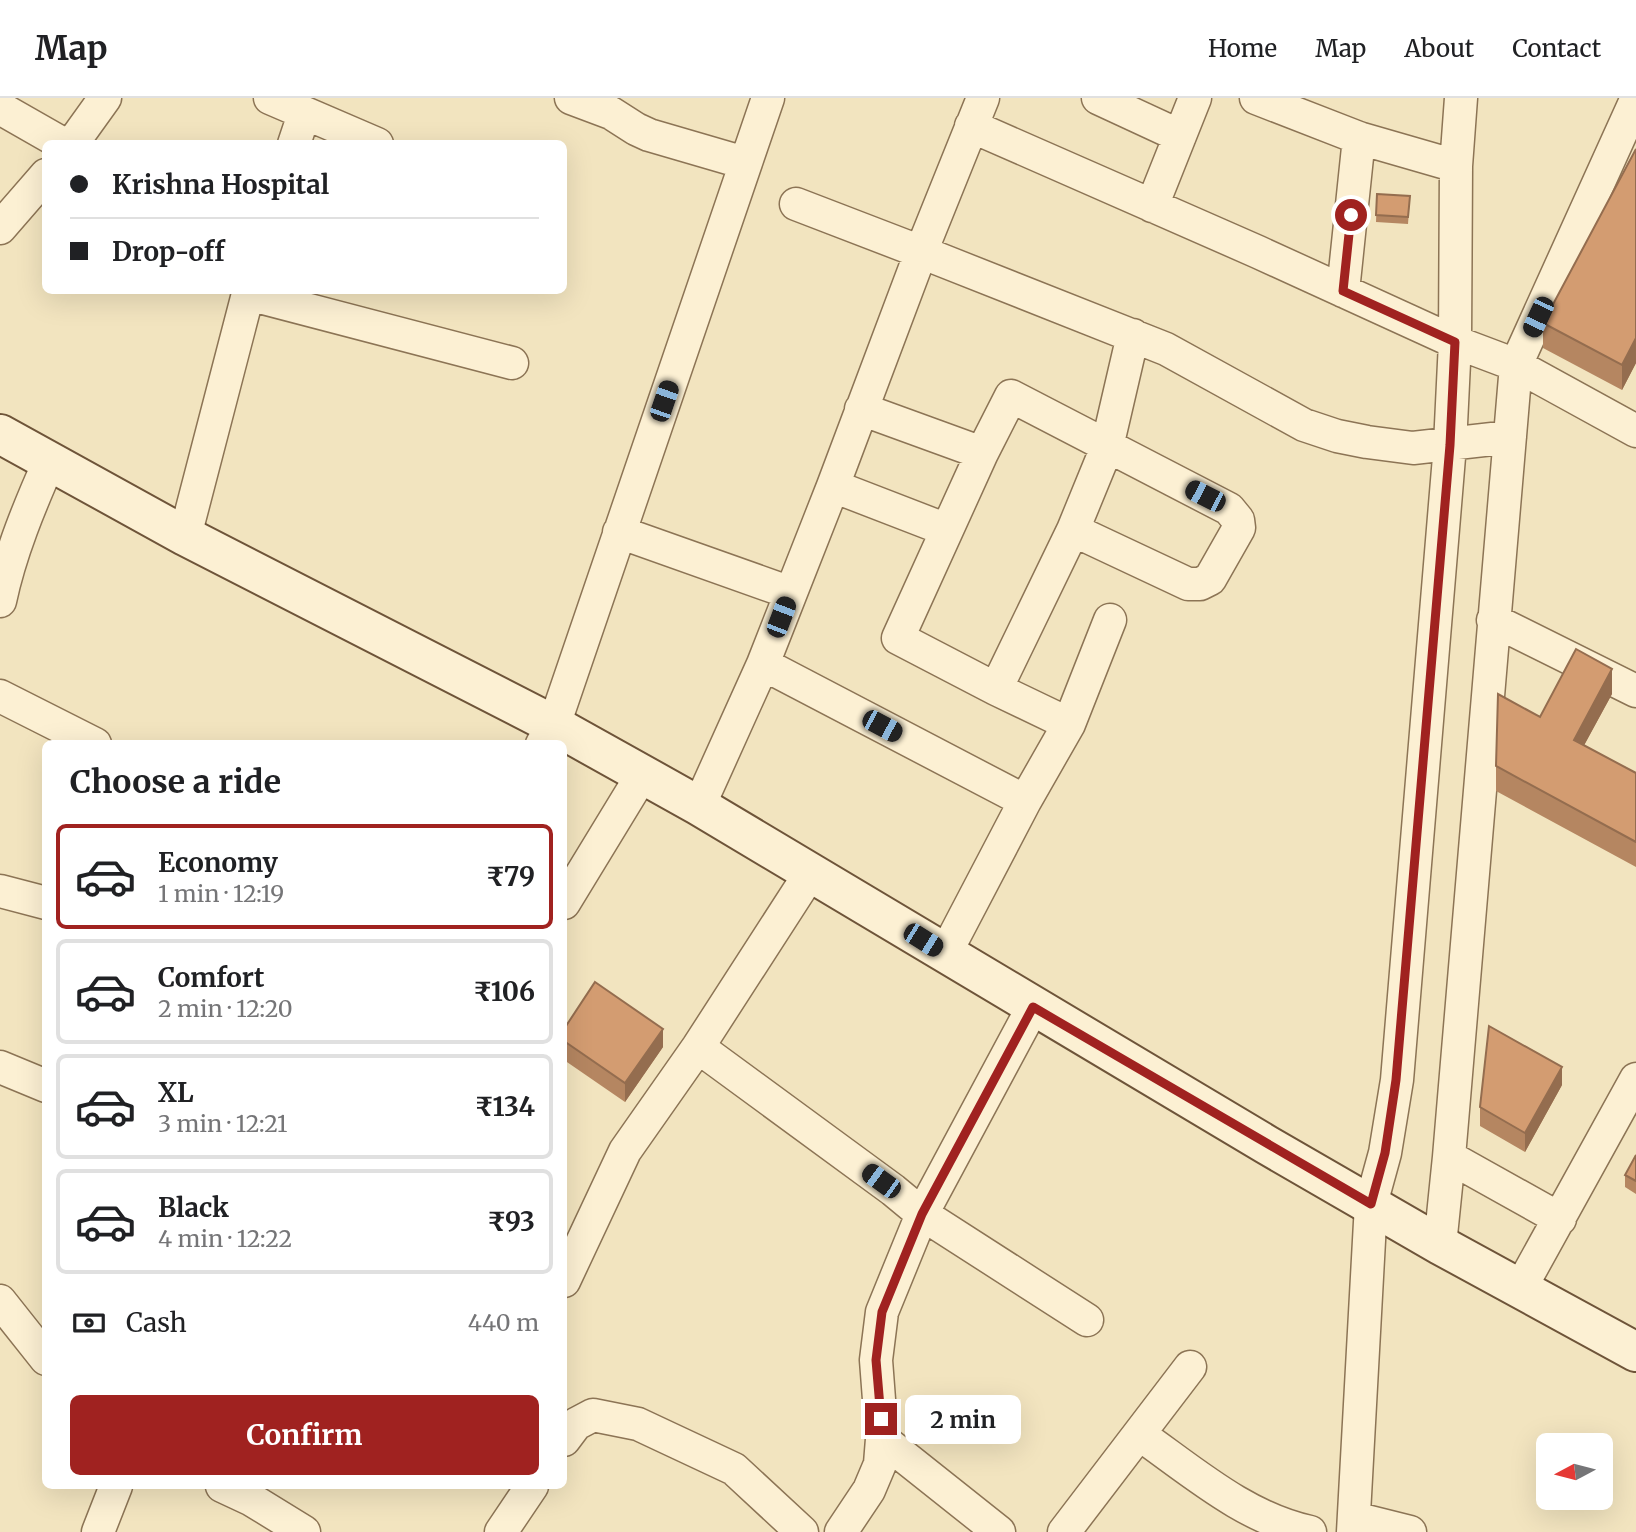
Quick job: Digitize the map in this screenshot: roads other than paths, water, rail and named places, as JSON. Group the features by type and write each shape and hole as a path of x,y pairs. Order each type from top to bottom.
{"main road":[{"path":"0,434 548,734"},
{"path":"567,742 642,775 699,806 1033,1007 1440,1245 1636,1353"}],"street":[{"path":"75,140 105,98"},
{"path":"270,98 367,140"},
{"path":"571,98 604,109 636,130 649,135 745,163"},
{"path":"548,734 768,98"},
{"path":"1098,98 1180,136"},
{"path":"1152,206 1195,98"},
{"path":"1256,98 1359,138 1456,166"},
{"path":"1410,1532 1353,1525 1371,1204 1385,1153 1396,1080 1450,445 1455,342 1456,166 1461,98"},
{"path":"1440,1245 1516,365 1636,100"},
{"path":"0,108 57,140"},
{"path":"699,806 763,664 977,112 1152,206 1455,342 1516,365 1636,431"},
{"path":"295,140 304,114"},
{"path":"1343,291 1359,138"},
{"path":"0,228 42,180"},
{"path":"796,204 1166,349 1295,420 1315,428 1367,442 1413,448 1510,437"},
{"path":"184,536 247,294"},
{"path":"255,294 512,363"},
{"path":"996,689 1073,530 1107,447 1133,335"},
{"path":"1069,724 898,638 982,453 1011,396 1229,509 1238,520 1239,528 1210,579 1200,584 1188,584 1073,530"},
{"path":"861,410 982,453"},
{"path":"0,601 32,501 50,460"},
{"path":"834,486 947,530"},
{"path":"619,532 791,593"},
{"path":"945,954 1025,801 1069,724 1110,620"},
{"path":"1493,620 1636,691"},
{"path":"763,664 1025,801"},
{"path":"0,696 87,740"},
{"path":"567,898 642,775"},
{"path":"567,1275 625,1151 698,1047 811,872"},
{"path":"0,891 42,902"},
{"path":"841,1532 869,1489 880,1464 882,1439 876,1360 882,1312 922,1214 1033,1007"},
{"path":"698,1047 922,1214 1087,1320"},
{"path":"0,1067 42,1084"},
{"path":"1520,1289 1636,1079"},
{"path":"1449,1157 1560,1219"},
{"path":"0,1301 42,1354"},
{"path":"1064,1532 1190,1367"},
{"path":"567,1436 576,1424 593,1415 638,1424 734,1469 802,1532"},
{"path":"1139,1434 1232,1501 1292,1528 1310,1532"},
{"path":"882,1439 999,1532"},
{"path":"98,1532 115,1489"},
{"path":"228,1489 304,1532"},
{"path":"501,1532 530,1489"}]}
